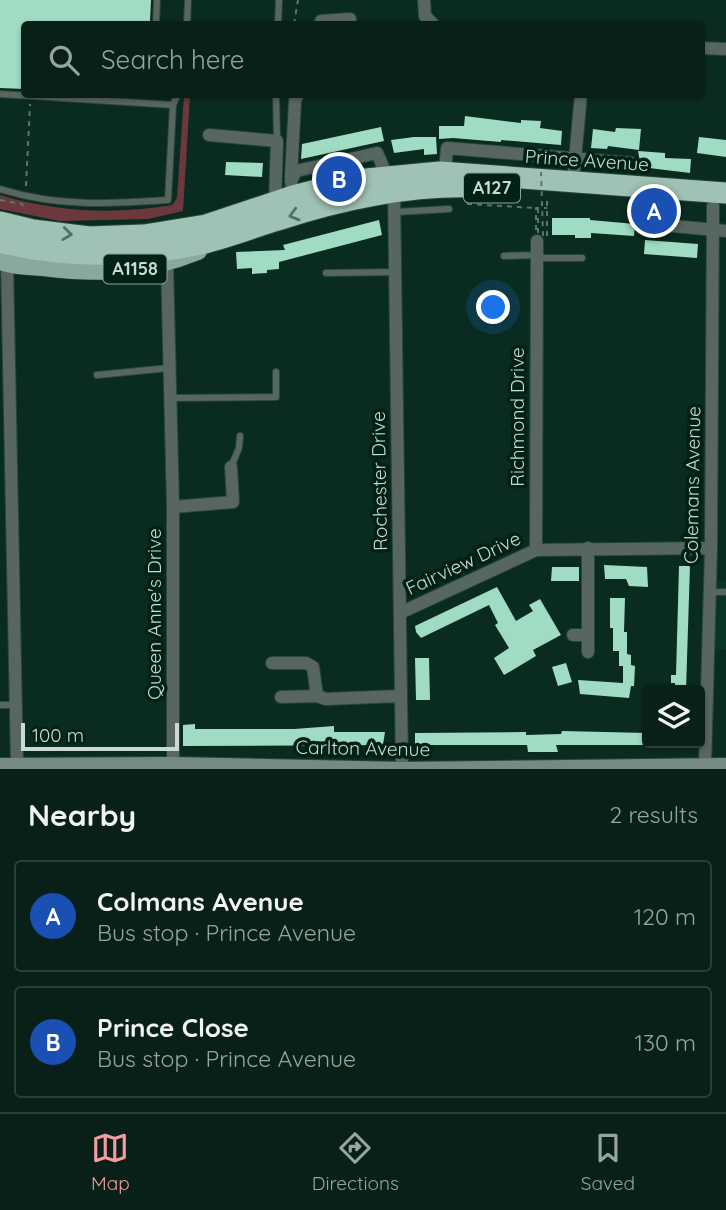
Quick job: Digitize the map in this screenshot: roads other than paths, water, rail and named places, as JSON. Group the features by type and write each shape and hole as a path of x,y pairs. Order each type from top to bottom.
{"highway":[{"name":"Prince Avenue","path":"0,222 33,230 89,237 144,235 206,225 286,193 356,180 392,193 445,172 573,181 722,202"},
{"name":"Prince Avenue","path":"0,242 83,255 153,253 198,244 338,202 448,186 544,195 722,202"}],"main road":[{"name":"Prince Avenue","path":"3,262 86,272 124,271 167,263 262,225"}],"street":[{"path":"424,0 425,16 430,21"},
{"path":"321,21 350,19"},
{"path":"705,48 726,50"},
{"path":"286,193 296,98"},
{"path":"573,181 582,98"},
{"path":"209,135 277,141 286,193"},
{"name":"Prince Avenue","path":"445,172 447,148 631,163"},
{"name":"Rochester Drive","path":"392,193 396,272 402,769"},
{"name":"Colemans Avenue","path":"705,765 722,202"},
{"path":"652,224 720,231"},
{"name":"Richmond Drive","path":"536,251 536,550"},
{"path":"3,262 17,764"},
{"name":"Queen Anne's Drive","path":"167,263 173,507 173,764"},
{"name":"Queen Anne's Drive","path":"173,507 233,502 231,467"},
{"path":"588,548 588,652"},
{"name":"Fairview Drive","path":"400,613 536,550 711,548"},
{"path":"573,635 588,635"},
{"path":"272,663 306,663 313,667 317,696"},
{"path":"281,697 317,696 326,699 400,696"},
{"name":"Carlton Avenue","path":"0,765 55,767 173,764 522,769 726,765"}],"lane":[{"path":"156,21 157,0"},
{"path":"187,21 188,0"},
{"path":"278,21 279,0"},
{"path":"0,94 21,95"},
{"path":"61,98 173,105"},
{"path":"152,98 152,104"},
{"path":"0,190 87,205 168,200 173,105 176,98"},
{"path":"276,98 277,141"},
{"path":"392,193 449,209"},
{"path":"504,256 536,251 582,258"},
{"path":"326,273 396,272"},
{"path":"97,375 169,368"},
{"path":"170,398 276,397 276,372"},
{"path":"231,467 239,448 240,436"},
{"path":"709,592 726,592"},
{"path":"0,705 16,705"}],"place":[{"name":"Prince Close","path":"339,179"},
{"name":"Colmans Avenue","path":"654,211"}]}
